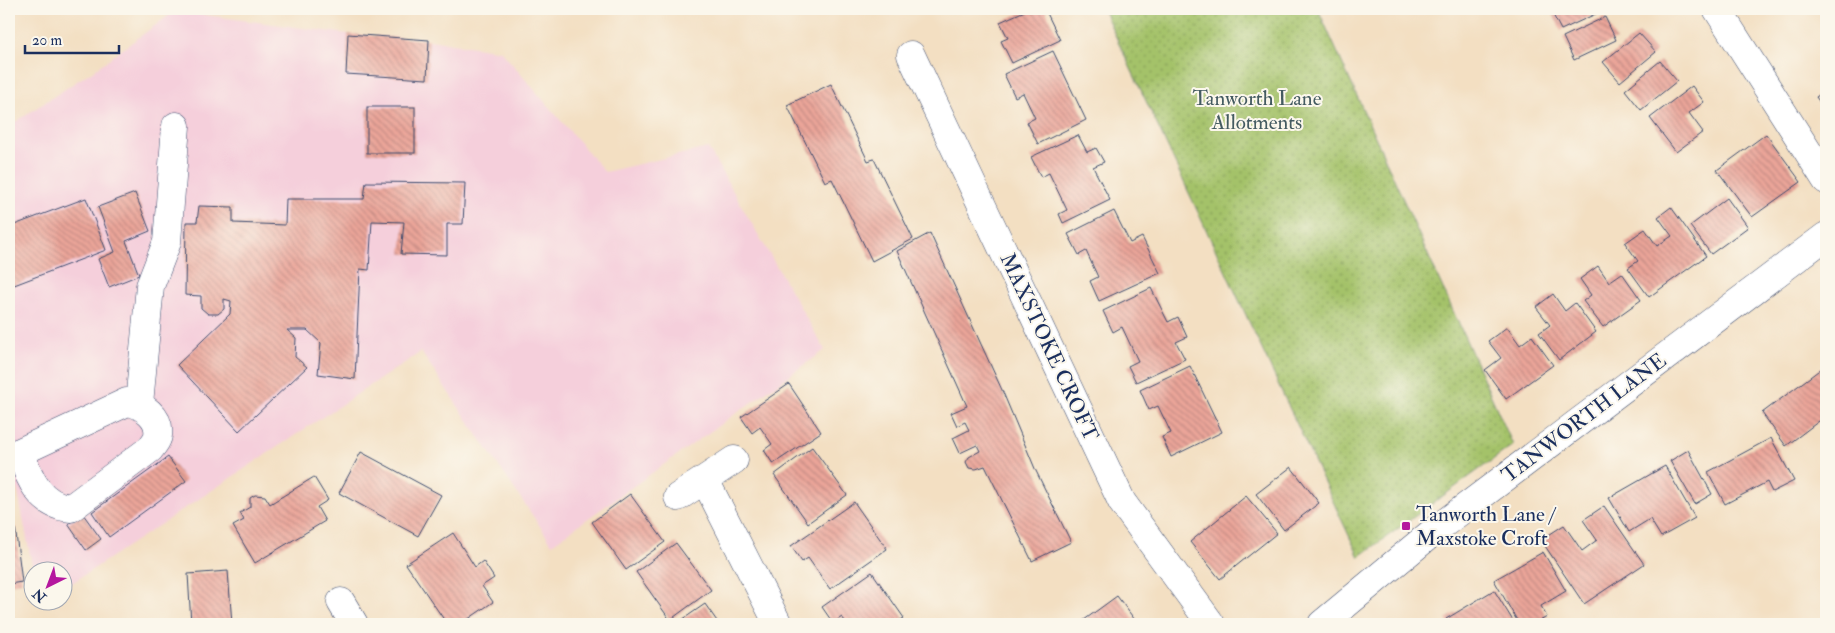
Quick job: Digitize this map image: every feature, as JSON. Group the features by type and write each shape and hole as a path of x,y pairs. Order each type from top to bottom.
{"street":[{"path":"1717,9 1826,180"},
{"name":"MAXSTOKE CROFT","path":"911,55 1122,502 1211,624"},
{"path":"139,404 150,286 167,242 176,126"},
{"name":"TANWORTH LANE","path":"1322,624 1434,531 1826,236"},
{"path":"127,402 139,404 157,424 158,436 150,449 71,508 62,507 43,498 14,454 127,402"},
{"path":"678,497 734,460"},
{"path":"705,480 778,624"}],"shaded area":[{"path":"175,11 348,34 429,40 501,51 605,172 708,148 825,350 552,544 421,352 72,583 72,560 31,560 9,446 9,126 94,70"}],"green space":[{"name":"Tanworth Lane Allotments","path":"1103,9 1318,9 1513,445 1359,557"}],"building":[{"path":"1029,9 1045,9 1060,40 1012,63 1001,41 1008,38 1000,22"},
{"path":"1550,9 1601,9 1602,11 1561,30"},
{"path":"1605,17 1616,40 1574,60 1563,37"},
{"path":"1639,33 1656,52 1620,82 1603,62"},
{"path":"348,34 429,40 427,79 346,74"},
{"path":"1053,51 1086,120 1038,144 1027,122 1035,118 1023,93 1015,97 1004,74"},
{"path":"1660,61 1677,81 1641,110 1625,90"},
{"path":"831,84 868,161 874,159 913,239 872,261 832,179 825,182 787,105"},
{"path":"1692,86 1704,102 1689,113 1703,132 1676,152 1650,118"},
{"path":"1826,90 1826,111 1816,97"},
{"path":"367,107 415,107 415,153 367,153"},
{"path":"1766,134 1801,182 1752,217 1717,170"},
{"path":"1078,135 1087,152 1096,148 1104,162 1093,167 1110,200 1063,223 1059,214 1067,210 1049,173 1041,177 1031,157"},
{"path":"366,182 465,183 463,224 447,224 447,255 401,254 404,222 372,221 369,270 360,269 355,379 318,374 321,343 307,330 287,330 296,338 295,357 307,367 239,431 177,365 230,314 231,301 224,299 224,309 218,314 208,314 201,308 201,296 185,295 186,222 197,222 199,206 233,207 233,223 285,225 286,199 364,199"},
{"path":"135,193 150,231 126,241 139,275 109,287 98,259 115,252 98,207"},
{"path":"86,198 106,250 9,287 9,227"},
{"path":"1727,198 1748,227 1711,254 1690,226"},
{"path":"1671,207 1706,256 1649,297 1628,268 1638,261 1625,243 1645,229 1657,246 1672,236 1658,217"},
{"path":"1114,211 1130,243 1142,237 1160,273 1099,301 1090,281 1098,277 1086,251 1079,255 1068,234"},
{"path":"930,233 1002,390 1036,471 1071,542 1032,561 985,466 976,469 969,468 966,462 969,457 980,451 977,445 960,453 953,438 969,430 965,422 957,426 951,413 967,406 897,251"},
{"path":"1598,266 1609,282 1622,273 1641,300 1603,327 1583,301 1591,295 1580,279"},
{"path":"1151,288 1168,322 1178,317 1187,337 1176,342 1185,359 1136,382 1128,366 1138,361 1122,327 1113,332 1103,311"},
{"path":"1553,294 1565,311 1575,303 1596,332 1559,360 1539,333 1550,325 1536,307"},
{"path":"1507,327 1520,345 1532,336 1553,365 1506,399 1485,370 1501,358 1488,341"},
{"path":"1826,365 1826,422 1823,418 1786,446 1762,413"},
{"path":"1190,366 1222,432 1171,457 1162,437 1171,433 1158,406 1149,410 1140,390"},
{"path":"789,384 821,432 773,464 764,450 772,444 760,427 752,433 741,417"},
{"path":"1771,438 1794,481 1772,492 1767,482 1725,504 1708,472"},
{"path":"812,447 847,495 808,523 774,475"},
{"path":"1688,450 1712,494 1695,504 1670,461"},
{"path":"361,452 441,495 418,536 339,493"},
{"path":"168,457 186,481 109,537 92,512"},
{"path":"1665,466 1695,518 1661,537 1650,519 1629,532 1609,498"},
{"path":"1291,467 1319,503 1284,530 1256,494"},
{"path":"314,477 328,500 317,507 325,521 255,563 233,526 244,520 240,513 250,507 250,498 255,495 265,496 270,504"},
{"path":"630,494 665,542 626,570 592,522"},
{"path":"1246,496 1277,533 1220,579 1190,542"},
{"path":"854,502 887,549 830,589 808,558 802,562 791,546"},
{"path":"1604,506 1644,564 1584,604 1541,540 1564,525 1582,551 1597,540 1583,520"},
{"path":"83,514 101,539 86,550 68,524"},
{"path":"15,526 22,582 9,584 9,527"},
{"path":"453,533 475,567 483,561 494,578 482,586 493,602 461,624 447,624 406,564"},
{"path":"676,543 711,590 670,620 636,572"},
{"path":"1543,552 1566,591 1541,606 1547,617 1534,624 1519,624 1494,580"},
{"path":"228,571 232,624 191,624 188,574"},
{"path":"872,572 904,618 894,624 847,624 842,617 833,623 822,607"},
{"path":"1494,590 1515,624 1449,624 1446,619"},
{"path":"1117,596 1138,624 1080,623"},
{"path":"705,604 719,624 676,624"}],"place":[{"name":"Tanworth Lane / Maxstoke Croft","path":"1406,526"}]}
